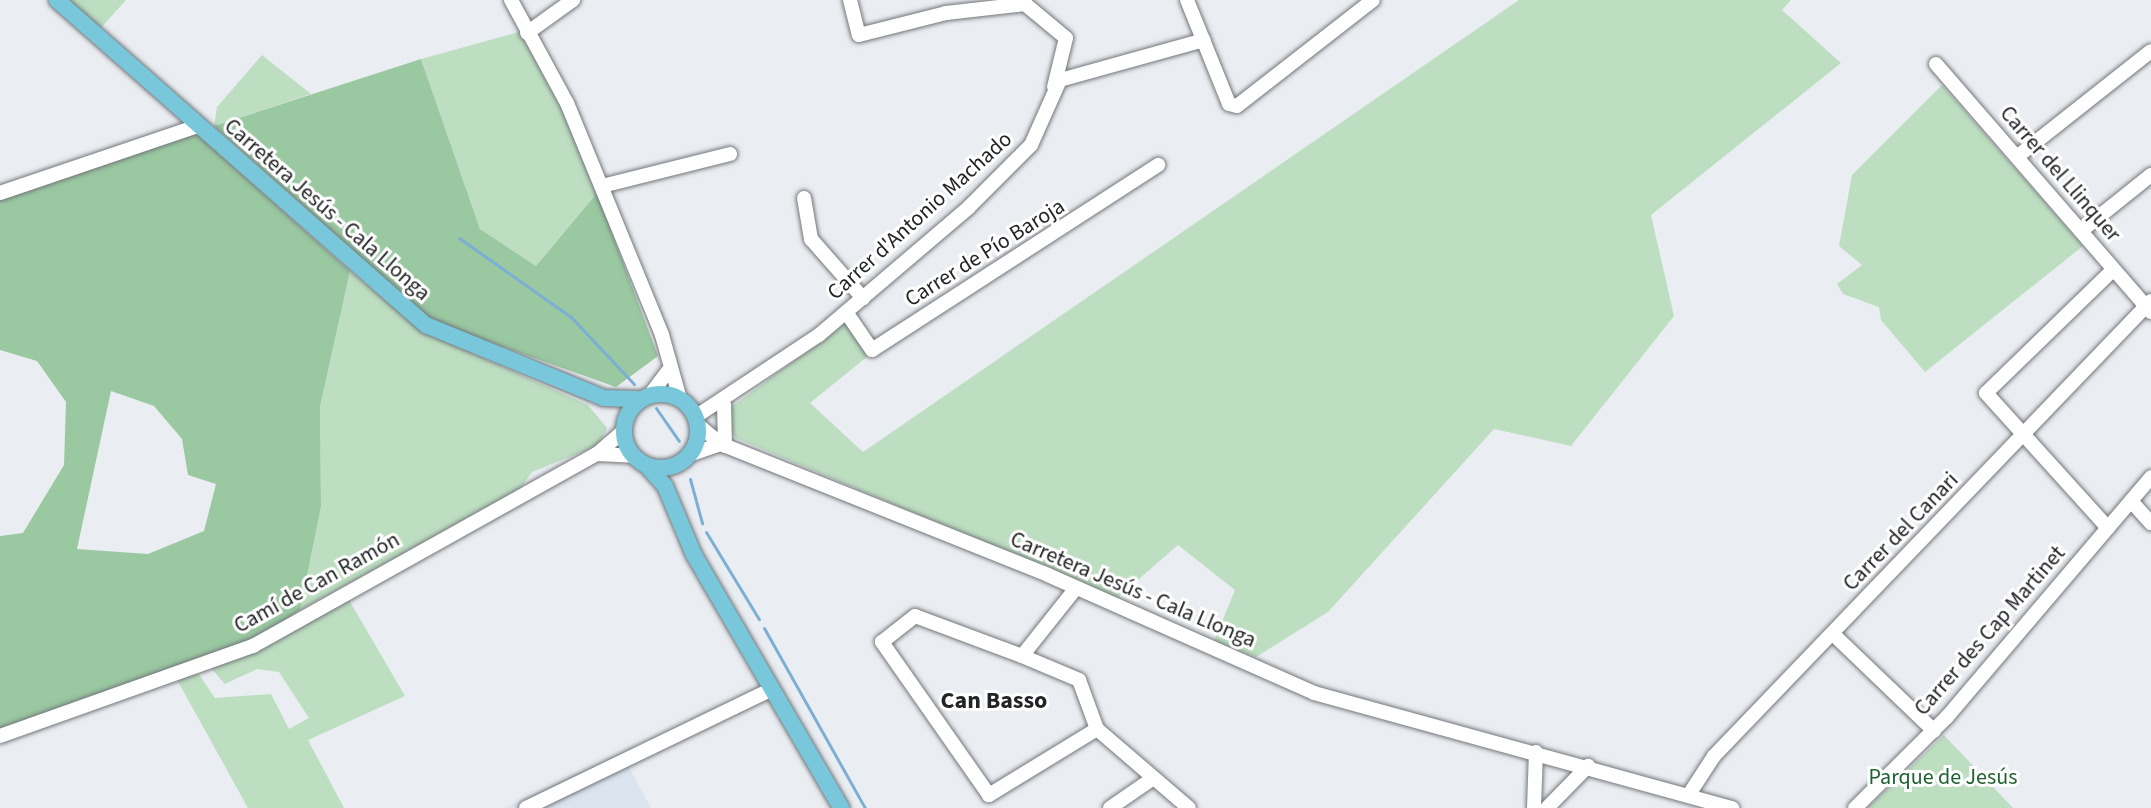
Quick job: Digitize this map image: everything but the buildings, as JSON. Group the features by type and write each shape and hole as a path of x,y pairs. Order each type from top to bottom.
{"main road":[{"name":"Carretera Jesús - Cala Llonga","path":"57,0 426,325 604,398 646,397"},
{"path":"623,430 646,397 680,399 696,420 670,497"},
{"path":"604,398 640,461 670,497 694,555 841,808"},
{"path":"640,461 685,459"}],"street":[{"path":"511,0 602,186 664,343 668,371 680,399"},
{"path":"527,33 573,0"},
{"name":"Carrer d'Antonio Machado","path":"696,420 724,404 846,312 1023,157 1054,87 1066,38 1025,4 946,13 859,35 850,0"},
{"path":"1187,0 1229,104 1243,105 1373,0"},
{"path":"1054,87 1070,75 1204,40"},
{"path":"2018,156 2151,51"},
{"name":"Carrer del Llinquer","path":"1936,64 2113,270 2149,307"},
{"path":"0,193 198,126"},
{"path":"602,186 730,154"},
{"name":"Carrer de Pío Baroja","path":"846,312 872,350 1158,165"},
{"path":"2081,231 2151,175"},
{"path":"804,198 811,239 863,298"},
{"path":"2108,528 1988,398 1988,388 2113,270"},
{"name":"Carrer del Canari","path":"1688,796 1692,781 2149,307"},
{"path":"646,397 668,371"},
{"path":"685,459 723,445 724,404"},
{"name":"Carretera Jesús - Cala Llonga","path":"696,420 723,445 1076,588 1314,693 1732,808"},
{"name":"Camí de Can Ramón","path":"0,736 253,646 597,454 623,430"},
{"path":"597,454 640,461"},
{"name":"Carrer des Cap Martinet","path":"1855,808 1934,731 2151,477"},
{"path":"2131,501 2151,523"},
{"path":"1022,656 1076,588"},
{"path":"1097,729 989,795 882,642 915,616 1079,680 1097,729 1189,808"},
{"path":"1833,634 1934,731"},
{"path":"526,808 772,689"},
{"path":"1534,808 1536,752"},
{"path":"1547,808 1588,766"},
{"path":"1110,808 1152,779"}],"shaded area":[{"path":"621,753 651,808 505,808"}],"green space":[{"path":"66,0 126,0 99,30"},
{"path":"1519,0 1791,0 1782,10 1841,63 1651,215 1674,316 1571,446 1494,429 1328,612 1256,657 1214,641 1235,590 1178,545 1117,598 736,438 728,427 730,408 846,323 868,356 810,403 863,452"},
{"path":"519,32 562,103 597,193 536,266 480,229 421,59"},
{"path":"262,55 311,94 214,126 217,107"},
{"path":"421,59 480,229 536,266 597,193 658,356 616,387 433,322 214,126"},
{"path":"1942,85 2083,246 1925,372 1881,320 1879,307 1843,294 1837,284 1862,265 1839,246 1852,175"},
{"path":"192,130 350,271 320,407 321,507 300,610 258,639 0,729 0,536 23,533 64,465 66,402 37,361 0,350 0,194","holes":["111,391 154,406 182,439 188,475 216,484 204,531 148,554 77,549"]},
{"path":"350,271 422,331 588,405 607,428 599,445 532,472 520,489 300,610 321,507 320,407"},
{"path":"349,600 405,696 308,740 344,808 248,808 176,678 196,670 215,698 271,694 289,729 309,718 279,672 257,669 225,684 209,666 274,643"},
{"name":"Parque de Jesús","path":"1944,735 2013,808 1868,808 1878,798"}],"waterway":[{"path":"459,238 571,317 634,384"},
{"path":"656,408 679,441"},
{"path":"690,479 702,523"},
{"path":"706,532 759,619"},
{"path":"764,628 865,808"}],"district":[{"name":"Can Basso","path":"994,701"}]}
